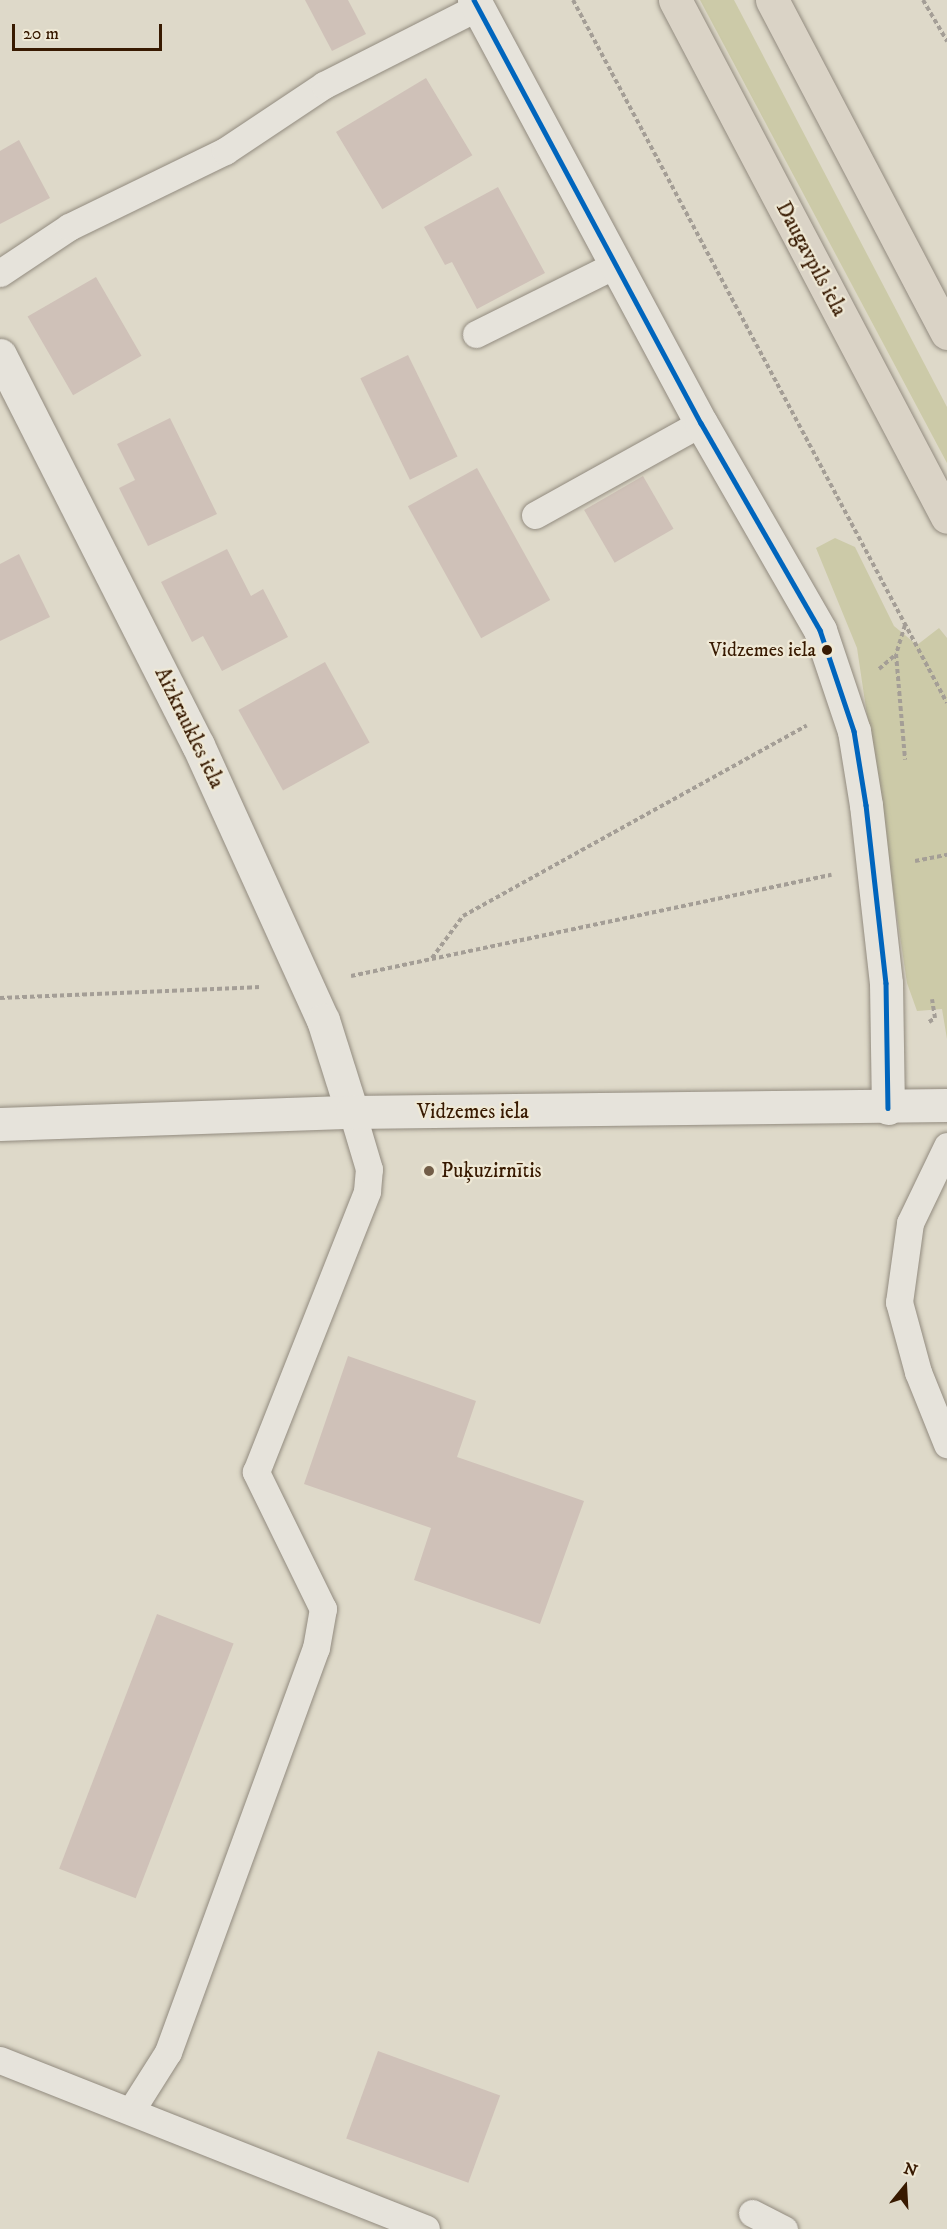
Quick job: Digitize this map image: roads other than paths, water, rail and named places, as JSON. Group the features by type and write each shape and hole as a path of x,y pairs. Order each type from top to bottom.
{"highway":[{"name":"Daugavpils iela","path":"675,0 947,517"},
{"path":"772,0 947,333"}],"street":[{"path":"476,4 701,423 784,560 820,630 854,731 886,983 888,1108"},
{"name":"Aizkraukles iela","path":"0,355 198,745 307,986 352,1112"},
{"name":"Vidzemes iela","path":"0,1124 352,1112 888,1108 947,1105"}],"lane":[{"path":"0,273 69,227 225,151 324,85 476,4"},
{"path":"476,334 617,264"},
{"path":"535,515 701,423"},
{"path":"132,2109 168,2052 316,1648 323,1609 256,1472 367,1191 369,1169 352,1112"},
{"path":"947,1146 910,1223 899,1302 947,1444"},
{"path":"0,2060 132,2109 426,2229"},
{"path":"752,2213 784,2229"}],"place":[{"name":"Vidzemes iela","path":"827,650"},
{"name":"Puķuzirnītis","path":"429,1171"}]}
